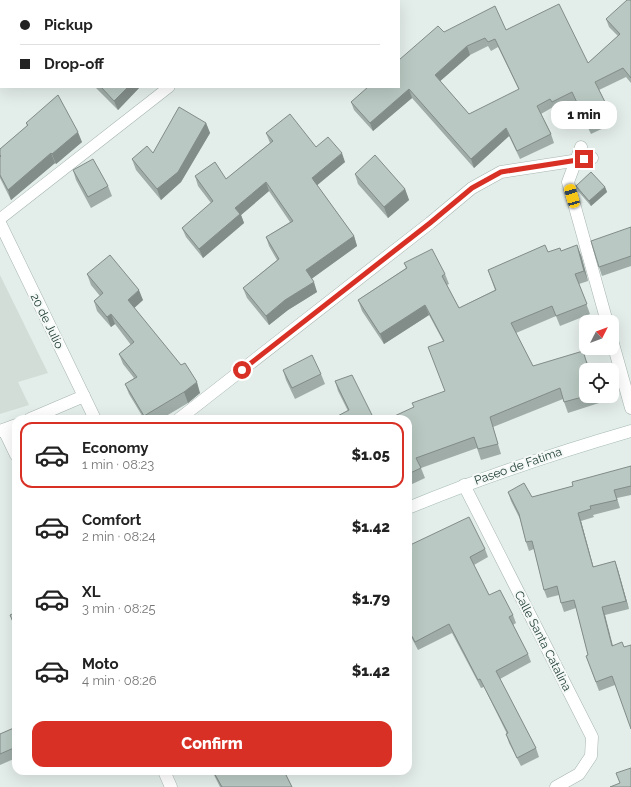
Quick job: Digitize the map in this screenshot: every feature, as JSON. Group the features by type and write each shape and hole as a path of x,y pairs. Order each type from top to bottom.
{"street":[{"path":"581,147 568,182 605,315"},
{"path":"184,415 424,228 472,188 501,172 592,158"},
{"name":"20 de Julio","path":"0,223 93,415"},
{"path":"616,355 631,408"},
{"path":"39,415 84,396"},
{"path":"12,426 2,430 12,448"},
{"name":"Paseo de Fatima","path":"412,506 464,485 567,449 631,431"},
{"name":"Calle Santa Catalina","path":"464,485 592,738 591,756 579,774 556,787"},
{"path":"166,775 171,787"}],"lane":[{"path":"0,219 168,88"}],"shaded area":[{"path":"0,275 48,373 18,382 29,405 0,414"}],"building":[{"path":"627,0 631,0 631,78 623,68 595,82 611,114 588,126 572,92 552,102 550,99 537,106 551,134 517,151 506,128 471,159 409,89 370,123 351,102 367,88 400,88 400,59 438,26 444,32 495,6 506,30 559,4 588,63 620,34 606,19","holes":["485,38 488,42 495,39 519,89 469,114 435,75 467,46"]},
{"path":"102,88 127,88 114,101"},
{"path":"58,95 78,132 8,190 0,175 0,149 28,125 26,123"},
{"path":"179,107 206,123 178,172 157,189 132,159 147,146 153,153"},
{"path":"290,114 316,147 328,137 342,153 312,178 354,236 306,270 314,282 285,300 266,316 243,288 279,259 266,237 293,221 266,182 235,208 240,214 199,249 182,228 213,201 195,176 215,162 226,179 273,141 266,133"},
{"path":"375,155 405,189 384,207 355,174"},
{"path":"93,159 108,186 88,197 73,170"},
{"path":"591,172 605,187 589,201 576,186"},
{"path":"631,227 631,256 599,267 591,241"},
{"path":"545,245 548,252 560,248 561,251 577,245 584,271 575,274 587,304 556,316 552,306 511,323 533,366 579,352 579,355 584,355 587,363 579,363 579,398 564,402 560,388 490,417 498,444 478,449 474,437 416,458 421,468 412,472 412,415 397,415 414,407 412,403 445,391 428,347 444,341 425,305 380,334 358,300 407,268 404,263 432,249 445,274 442,276 459,308 496,290 488,270"},
{"path":"110,255 139,290 128,300 181,365 185,363 197,382 184,392 143,415 125,384 137,377 119,354 134,342 111,314 107,317 94,301 103,293 87,274"},
{"path":"312,355 321,374 292,388 283,370"},
{"path":"352,375 372,415 340,415 349,410 335,381"},
{"path":"631,466 631,486 614,490 617,500 590,506 591,509 578,513 593,567 615,561 626,601 602,607 612,646 622,642 624,647 631,645 631,729 612,676 596,682 586,656 588,655 574,600 561,603 557,586 544,590 532,541 526,542 519,514 508,492 524,483 532,497 573,486 572,482"},
{"path":"469,517 485,549 470,557 489,595 500,590 513,615 509,617 528,654 496,671 536,748 517,758 506,734 508,733 449,624 415,642 412,636 412,544"},
{"path":"12,729 12,749 0,754 0,734"},
{"path":"631,768 631,787 610,787 620,783 616,773"},
{"path":"215,775 286,775 292,787 222,787"}],"route":[{"path":"242,370 430,223 472,188 501,172 584,159"}]}
